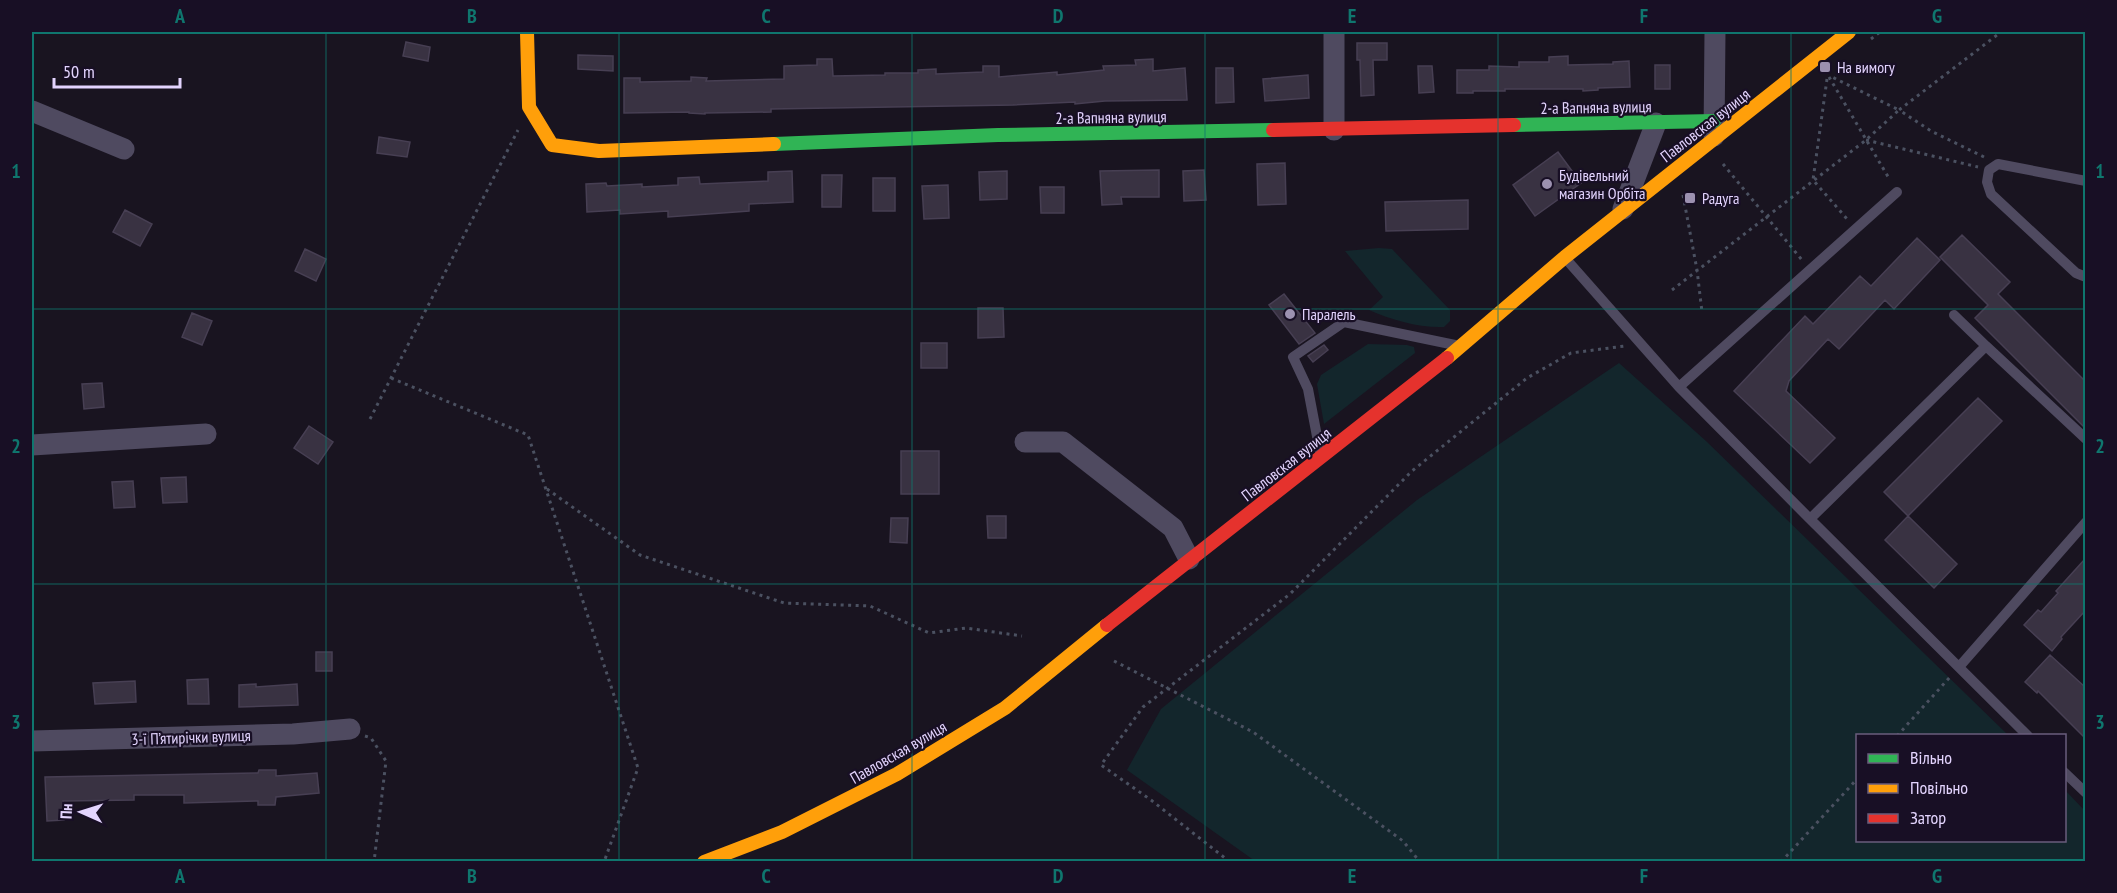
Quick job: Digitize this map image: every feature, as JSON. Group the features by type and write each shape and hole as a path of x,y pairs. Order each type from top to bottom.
{"main road":[{"path":"527,32 529,107"},
{"name":"Павловская вулиця","path":"704,861 782,832 897,774 1005,708 1189,559 1321,458 1461,346 1621,212 1714,130 1849,32"},
{"name":"2-а Вапняна вулиця","path":"529,107 552,145 599,151 998,135 1656,123 1714,130"}],"street":[{"path":"1334,32 1334,130"},
{"path":"1714,130 1715,32"},
{"path":"32,111 124,149"},
{"path":"1621,212 1656,123"},
{"path":"32,445 206,434"},
{"path":"1025,442 1063,442 1173,528 1189,559"},
{"name":"3-ї П’ятирічки вулиця","path":"32,741 294,734 350,729"}],"lane":[{"path":"2085,181 1994,167 1987,182 1991,194 2076,273 2085,277"},
{"path":"1679,387 1897,192"},
{"path":"1565,257 1679,387 2027,734"},
{"path":"1954,315 2085,439"},
{"path":"1321,458 1308,389 1293,357 1344,322 1461,346"},
{"path":"1809,519 1986,346"},
{"path":"1959,667 2085,522"},
{"path":"2066,774 2085,793"}],"path":[{"path":"1672,290 2001,32"},
{"path":"1827,74 1899,110 1994,167"},
{"path":"1827,74 1897,192"},
{"path":"1827,74 1813,180 1856,229"},
{"path":"370,419 529,107"},
{"path":"1866,140 1994,167"},
{"path":"1722,163 1809,269"},
{"path":"1683,195 1702,312"},
{"path":"1230,861 1101,765 1143,707 1290,594 1412,471 1527,378 1570,353 1642,345"},
{"path":"391,378 528,435 638,768 604,861"},
{"path":"546,488 640,555 784,603 870,606 929,633 966,628 1022,636"},
{"path":"1114,661 1252,732 1403,841 1420,861"},
{"path":"1898,734 1959,667"},
{"path":"350,729 371,738 386,761 374,861"},
{"path":"1781,861 1856,779"}],"shaded area":[{"path":"1392,249 1450,310 1450,321 1444,327 1406,323 1369,310 1383,297 1345,251"},
{"path":"1368,344 1407,345 1414,347 1415,353 1324,424 1317,384 1321,375"},
{"path":"1619,363 1706,441 2007,734 1856,734 1856,842 2066,842 2066,791 2085,811 2085,861 1255,861 1127,770 1161,709 1417,500"}],"building":[{"path":"406,42 430,47 428,61 403,56"},
{"path":"1357,43 1387,43 1387,60 1373,60 1374,95 1361,96"},
{"path":"578,55 613,56 613,71 578,69"},
{"path":"1568,56 1568,65 1613,64 1613,62 1629,61 1630,87 1583,91 1583,89 1505,89 1505,91 1457,93 1457,70 1489,70 1489,66 1519,67 1519,62 1549,62 1549,57"},
{"path":"817,59 832,59 833,76 918,73 918,70 936,69 936,74 983,72 983,66 999,66 999,77 1057,72 1057,75 1104,70 1103,66 1136,65 1135,60 1153,59 1153,71 1185,68 1187,100 771,109 771,112 705,114 689,112 624,113 624,78 640,78 640,82 691,81 691,77 707,78 706,81 784,79 784,66 817,65"},
{"path":"1655,65 1670,65 1670,89 1655,89"},
{"path":"1418,66 1432,66 1434,92 1419,93"},
{"path":"1216,68 1233,68 1234,102 1216,103"},
{"path":"1308,75 1309,98 1265,101 1263,79"},
{"path":"379,137 410,142 407,157 377,153"},
{"name":"Будівельний магазин Орбіта","path":"1558,152 1581,183 1535,216 1513,185"},
{"path":"1285,163 1286,204 1258,205 1257,164"},
{"path":"1159,170 1159,197 1121,197 1122,204 1102,205 1100,171"},
{"path":"1204,170 1206,200 1184,201 1183,171"},
{"path":"792,171 793,202 749,204 749,211 668,217 668,211 620,214 620,210 587,212 586,184 606,183 607,186 642,184 642,187 678,185 678,178 699,177 700,184 768,181 768,172"},
{"path":"1007,171 1007,199 980,200 979,172"},
{"path":"822,175 842,175 841,207 822,207"},
{"path":"873,178 895,178 895,211 873,211"},
{"path":"948,185 949,218 924,219 922,186"},
{"path":"1040,187 1064,187 1064,213 1041,213"},
{"path":"1468,200 1468,229 1386,231 1385,202"},
{"path":"125,210 152,224 140,246 113,232"},
{"path":"1962,235 2010,282 1998,294 2085,381 2085,428 1975,318 1988,305 1940,257"},
{"path":"1917,238 1940,260 1894,309 1885,300 1839,349 1828,339 1789,381 1786,391 1835,438 1810,463 1734,391 1805,316 1813,324 1860,276 1871,286"},
{"path":"305,249 326,259 316,281 295,271"},
{"path":"1284,294 1315,333 1299,344 1269,305"},
{"path":"978,308 1003,308 1004,337 978,338"},
{"path":"192,313 212,321 202,345 182,337"},
{"path":"921,343 947,343 947,368 921,368"},
{"path":"1324,345 1328,350 1313,362 1308,356"},
{"path":"102,383 104,407 84,409 82,384"},
{"path":"1978,398 2002,421 1908,516 1884,492"},
{"path":"309,426 333,442 318,464 294,448"},
{"path":"901,451 939,451 939,494 901,494"},
{"path":"186,477 187,502 163,503 161,478"},
{"path":"133,481 135,507 114,508 112,482"},
{"path":"987,516 1006,516 1006,538 988,538"},
{"path":"1908,516 1957,564 1934,588 1885,540"},
{"path":"891,518 908,518 907,543 890,542"},
{"path":"2085,559 2085,611 2061,637 2062,639 2052,651 2024,625 2038,610 2041,612 2058,593 2056,591"},
{"path":"316,652 332,652 332,671 316,671"},
{"path":"2050,655 2085,687 2085,738 2038,691 2037,693 2025,682"},
{"path":"208,679 209,704 188,704 187,680"},
{"path":"135,681 136,702 95,704 93,683"},
{"path":"256,684 256,687 297,684 298,705 239,707 239,685"},
{"path":"259,770 276,770 276,776 317,773 319,793 276,797 275,805 258,805 258,801 184,803 184,795 134,795 134,800 63,801 64,820 47,821 45,777 258,773"}],"traffic: fast":[{"path":"1514,125 1714,121"},
{"path":"774,144 998,135 1273,130"}],"traffic: slow":[{"path":"527,32 529,107 552,145 599,151 774,144"},
{"path":"1447,358 1565,257 1849,32"},
{"path":"704,862 782,832 897,774 1005,708 1107,625"}],"traffic: jam":[{"path":"1273,130 1514,125"},
{"path":"1107,625 1447,358"}],"place":[{"name":"На вимогу","path":"1825,67"},
{"name":"Будівельний магазин Орбіта","path":"1547,184"},
{"name":"Радуга","path":"1690,198"},
{"name":"Паралель","path":"1290,314"}]}
